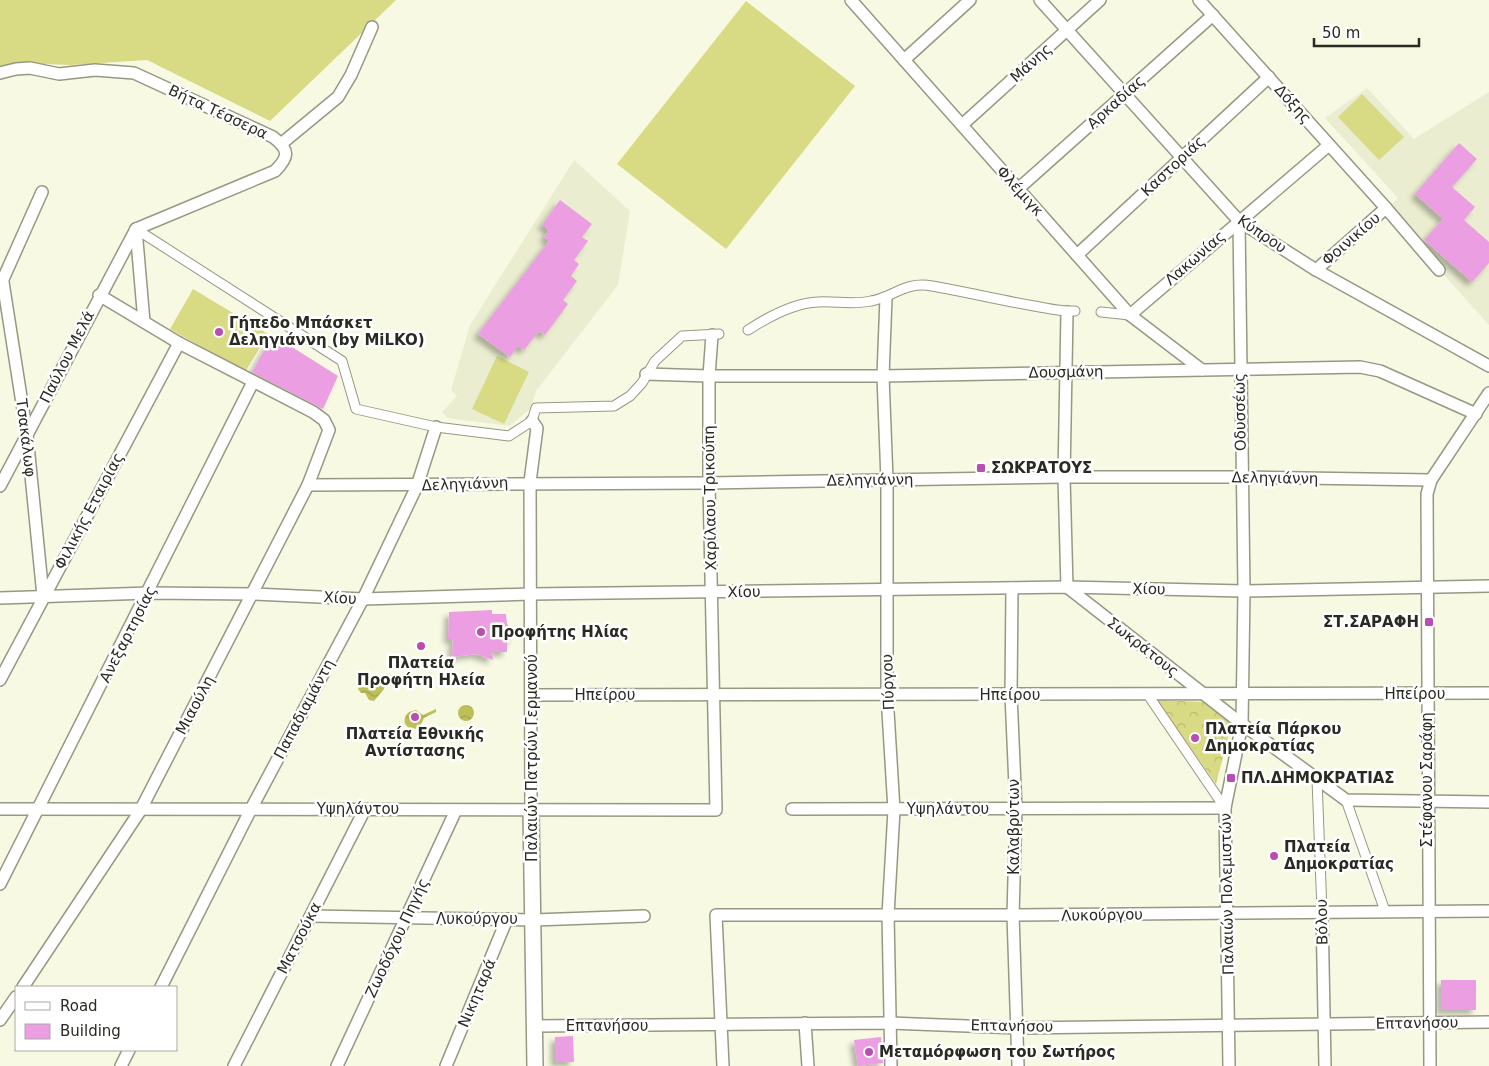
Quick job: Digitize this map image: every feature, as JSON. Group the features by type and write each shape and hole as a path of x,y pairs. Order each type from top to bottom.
{"street":[{"name":"Φλέμιγκ","path":"850,0 1130,315 1202,370"},
{"path":"904,60 970,0"},
{"name":"Κύπρου","path":"1040,0 1239,221 1316,270 1489,366"},
{"name":"Μάνης","path":"962,125 1100,0"},
{"name":"Δόξης","path":"1199,0 1386,208 1439,270"},
{"name":"Αρκαδίας","path":"1018,189 1213,15"},
{"path":"281,144 338,96 351,76 372,26"},
{"name":"Βήτα Τέσσερα","path":"0,73 16,68 30,68 59,74 95,70 134,73 273,137 286,152 285,160 274,171 136,229"},
{"name":"Καστοριάς","path":"1077,255 1269,77"},
{"name":"Λακωνίας","path":"1130,315 1329,145"},
{"path":"1,283 42,192"},
{"name":"Φοινικίου","path":"1316,270 1386,208"},
{"name":"Οδυσσέως","path":"1239,221 1244,590 1241,694"},
{"path":"136,229 144,322"},
{"path":"136,229 342,361 356,409 436,426 509,436 532,421 536,408 614,406 630,396 655,361 682,336 716,334"},
{"name":"Παύλου Μελά","path":"0,486 99,295 136,229"},
{"name":"Τσακάλωφ","path":"1,283 27,435 43,596"},
{"path":"748,330 768,317 794,307 817,302 868,302 886,298 895,291 911,286 930,286 1071,312 1064,372 1067,587"},
{"path":"99,295 179,343 253,382"},
{"name":"Πύργου","path":"886,298 883,376 887,480 887,695 894,810 888,915 891,1066"},
{"path":"1101,312 1130,315"},
{"name":"Χαρίλαου Τρικούπη","path":"716,334 709,376 716,810"},
{"name":"Φιλικής Εταιρίας","path":"0,680 179,343"},
{"name":"Δουσμάνη","path":"646,374 883,376 1360,367 1380,371 1476,414"},
{"name":"Μιαούλη","path":"24,986 140,811 308,484 329,430 324,420 313,412 253,382"},
{"name":"Ανεξαρτησίας","path":"0,884 149,593 253,382"},
{"name":"Στέφανου Σαράφη","path":"1430,1066 1426,494 1431,480 1489,393"},
{"name":"Παλαιών Πατρών Γερμανού","path":"532,421 537,428 530,482 535,1066"},
{"name":"Παπαδιαμάντη","path":"162,986 251,809 363,599 417,486 436,426"},
{"name":"Δεληγιάννη","path":"308,484 417,486 530,482 710,483 1241,477 1431,480"},
{"name":"Χίου","path":"0,598 149,593 253,594 363,599 532,594 886,589 1067,587 1244,590 1489,586"},
{"name":"Σωκράτους","path":"1067,587 1242,724 1346,800"},
{"name":"Καλαβρύτων","path":"1012,588 1011,695 1016,809 1013,916 1018,1066"},
{"name":"Ηπείρου","path":"531,695 1148,696 1489,693"},
{"name":"Παλαιών Πολεμιστών","path":"1229,1066 1225,808 1242,724 1241,694"},
{"path":"1148,696 1225,808"},
{"name":"Βόλου","path":"1317,779 1325,1066"},
{"path":"1385,911 1346,800 1489,802"},
{"name":"Υψηλάντου","path":"792,810 1225,808"},
{"name":"Υψηλάντου","path":"0,809 140,811 251,809 716,810"},
{"name":"Ματσούκα","path":"234,1066 364,809"},
{"name":"Ζωοδόχου Πηγής","path":"338,1066 456,810"},
{"name":"Λυκούργου","path":"720,1025 716,916 1013,916 1489,911"},
{"name":"Λυκούργου","path":"311,916 534,920 644,916"},
{"name":"Νικηταρά","path":"446,1066 507,919"},
{"path":"0,1020 15,998"},
{"path":"804,1022 808,1066"},
{"name":"Επτανήσου","path":"534,1026 720,1025 804,1022 1018,1028 1489,1022"},
{"path":"720,1025 723,1066"},
{"path":"121,1066 129,1051"}],"shaded area":[{"path":"1367,88 1414,139 1489,92 1489,325 1386,210 1398,198 1325,118"},
{"path":"574,160 630,211 618,285 536,391 531,408 510,426 447,418 442,412 457,396 451,390 470,325"}],"green space":[{"path":"0,0 396,0 270,121 147,60 71,65 17,63 0,68"},
{"path":"746,1 855,86 726,249 617,164"},
{"path":"1362,94 1404,137 1379,160 1338,117"},
{"name":"Γήπεδο Μπάσκετ Δεληγιάννη (by MiLKO)","path":"193,289 268,334 245,372 170,329"},
{"path":"497,356 529,372 504,424 472,409"},
{"path":"1157,700 1207,702 1232,723 1216,784"}],"water":[{"path":"367,675 373,679 382,675 387,680 384,689 374,701 369,700 365,693 361,693 358,689 361,681"},
{"path":"463,705 469,705 474,710 472,719 463,721 458,716 458,710"},
{"path":"436,709 436,712 424,718 419,729 409,728 406,725 405,718 409,712 416,710 423,715"}],"building":[{"path":"1459,143 1477,159 1452,187 1475,207 1464,220 1489,242 1489,263 1472,282 1424,240 1443,219 1415,194"},
{"path":"560,200 592,224 582,237 588,241 574,260 579,264 571,276 577,281 563,300 568,304 545,335 539,331 524,350 518,346 510,357 478,334 549,241 544,237 549,230 542,225"},
{"path":"273,335 338,376 323,409 252,372"},
{"name":"Προφήτης Ηλίας","path":"492,610 492,614 506,614 507,624 513,630 513,637 507,643 507,652 492,652 493,660 476,654 452,657 453,639 448,639 449,612"},
{"path":"1441,980 1476,980 1476,1010 1441,1010"},
{"path":"573,1036 574,1062 555,1062 555,1037"},
{"name":"Μεταμόρφωση του Σωτήρος","path":"881,1037 883,1063 858,1066 854,1040"}],"place":[{"name":"Γήπεδο Μπάσκετ Δεληγιάννη (by MiLKO)","path":"219,332"},
{"name":"ΣΩΚΡΑΤΟΥΣ","path":"981,468"},
{"name":"ΣΤ.ΣΑΡΑΦΗ","path":"1429,622"},
{"name":"Προφήτης Ηλίας","path":"481,632"},
{"name":"Πλατεία Προφήτη Ηλεία","path":"421,646"},
{"name":"Πλατεία Εθνικής Αντίστασης","path":"415,717"},
{"name":"Πλατεία Πάρκου Δημοκρατίας","path":"1195,738"},
{"name":"ΠΛ.ΔΗΜΟΚΡΑΤΙΑΣ","path":"1231,778"},
{"name":"Πλατεία Δημοκρατίας","path":"1274,856"},
{"name":"Μεταμόρφωση του Σωτήρος","path":"869,1052"}]}
